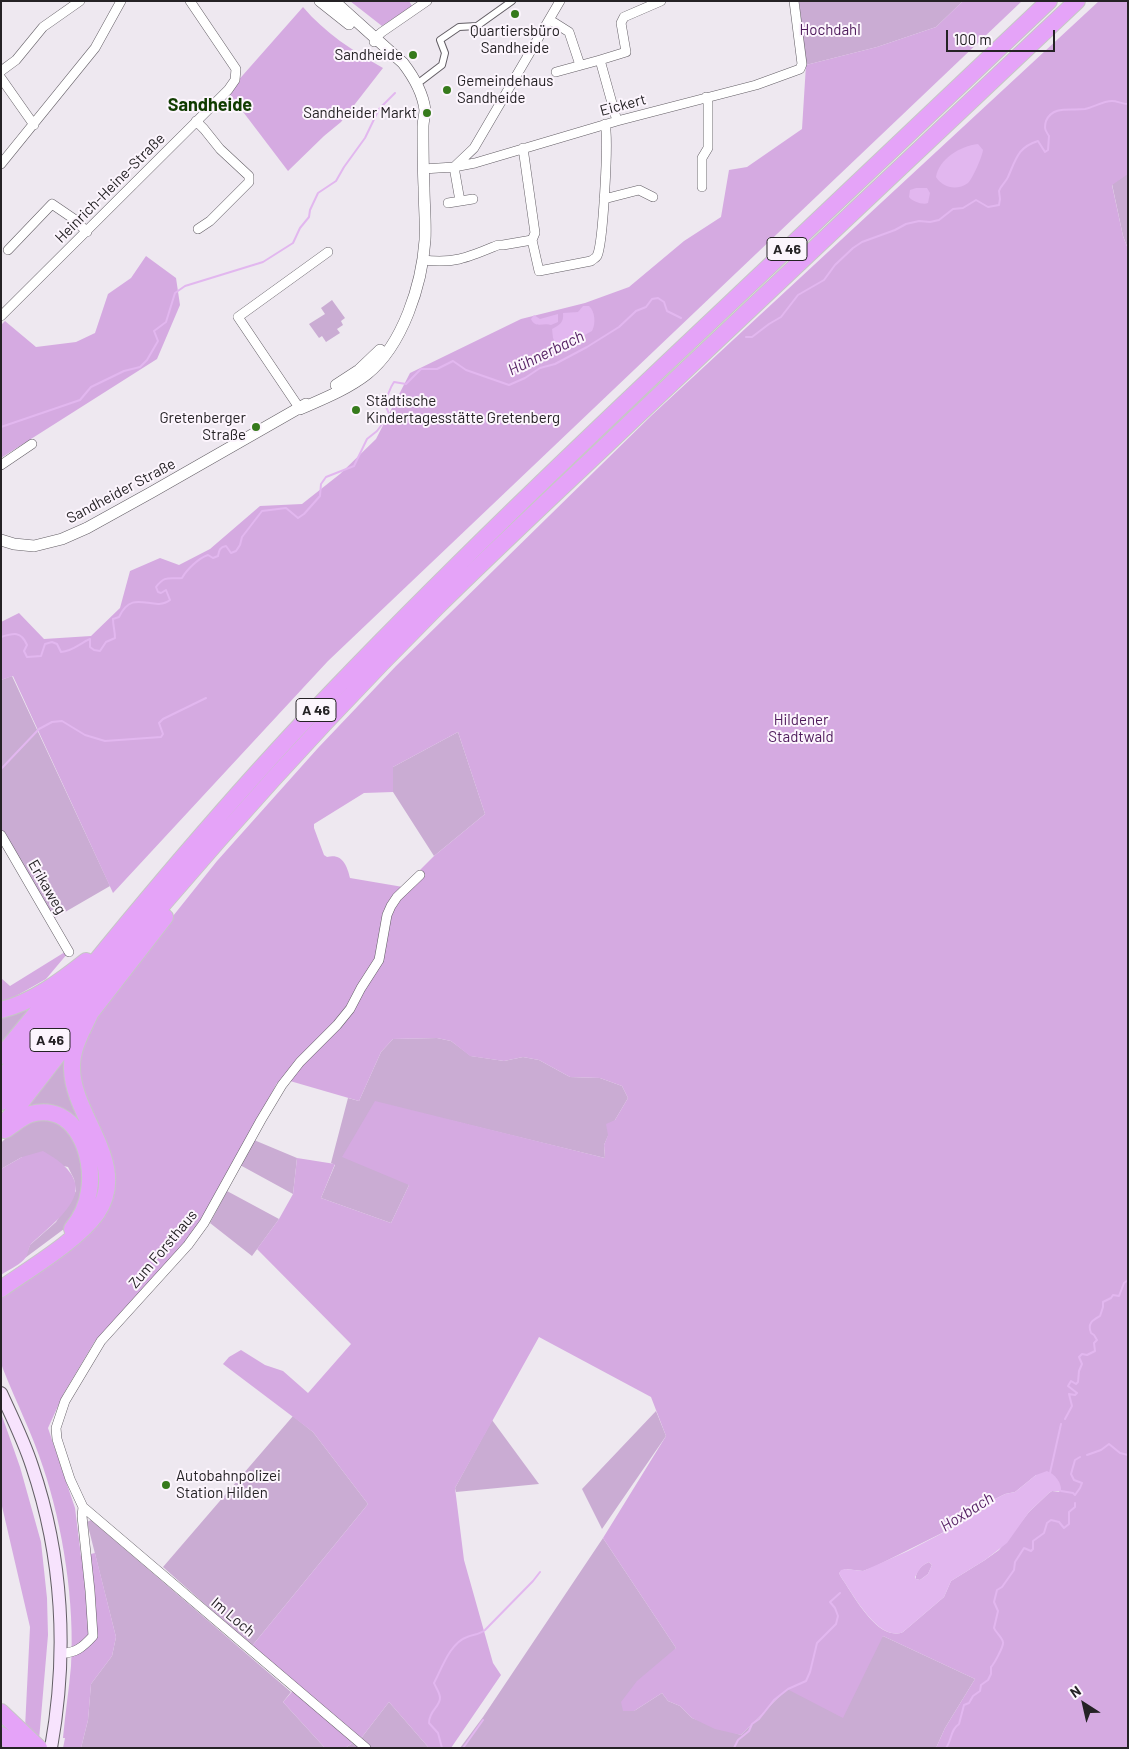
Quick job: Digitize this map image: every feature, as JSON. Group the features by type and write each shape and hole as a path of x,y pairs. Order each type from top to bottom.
{"highway":[{"name":"A 46","path":"1,1080 118,933 270,759 424,598 532,491 1049,1"},
{"name":"A 46","path":"1,1102 99,979 184,879 320,729 435,609 1077,1"},
{"path":"1,1128 166,915 184,879"},
{"path":"1,1010 30,999 66,977 118,933"},
{"path":"1,1056 66,977"},
{"path":"1,1289 87,1225 97,1212 104,1198 107,1171 104,1156 76,1093 72,1066 79,1037 91,1012"},
{"path":"1,1133 30,1114 49,1113 64,1119 75,1127 82,1138 87,1155 90,1178 85,1208 70,1232 1,1280"},
{"path":"1,1712 39,1748"},
{"path":"1,1735 18,1748"}],"main road":[{"path":"1,1393 27,1453 44,1508 57,1576 60,1610 60,1653 58,1695 50,1748"}],"street":[{"path":"1,71 16,60 43,27 80,1"},
{"path":"1,164 94,48 121,1"},
{"name":"Heinrich-Heine-Straße","path":"1,316 228,90 235,80 236,69 190,1"},
{"name":"Sandheider Straße","path":"1,540 14,544 34,546 62,539 122,509 300,409 355,382 373,368 397,338 408,316 423,260 425,239 423,126 425,111 422,99 409,71 403,63 375,40 320,1"},
{"name":"Sandheider Straße","path":"334,1 375,40"},
{"path":"375,40 427,1"},
{"path":"420,81 442,65 445,53 440,40 459,27 476,26 512,1"},
{"path":"460,201 454,167 474,148 560,1"},
{"path":"556,72 626,52 621,23 624,16 660,1"},
{"name":"Eickert","path":"423,169 454,167 605,124 756,85 800,70 802,64 794,1"},
{"path":"550,20 569,32 580,65"},
{"path":"600,60 618,121"},
{"path":"1,78 34,125"},
{"path":"702,187 702,158 708,148 706,97"},
{"path":"196,121 204,128 220,149 249,176 249,182 210,221 198,229"},
{"path":"523,148 535,233 532,240 539,271 591,261 598,255 604,199 607,140 605,124"},
{"path":"604,199 639,190 653,197"},
{"path":"448,203 473,199"},
{"path":"8,250 52,204 74,219 87,232"},
{"path":"423,260 438,262 462,260 498,245 532,240"},
{"path":"300,409 238,317 328,252"},
{"path":"1,465 32,444"},
{"name":"Erikaweg","path":"1,835 69,952"},
{"name":"Zum Forsthaus","path":"60,1653 69,1654 83,1648 92,1636 90,1591 82,1516 83,1507 70,1479 57,1439 56,1428 65,1401 101,1341 182,1252 204,1223 282,1085 300,1062 337,1025 350,1009 379,960 387,916 391,906 397,897 420,875"},
{"name":"Im Loch","path":"83,1507 366,1748"}],"green space":[{"path":"350,1 409,1 412,6 382,26"},
{"name":"Hochdahl","path":"799,1 963,1 936,27 877,47 806,65"},
{"path":"963,1 1022,1 328,661 113,893 13,676 1,680 1,622 19,613 44,639 91,636 120,608 130,571 160,558 179,565 210,549 260,506 302,504 340,474 376,439 410,373 521,319 585,303 629,287 684,241 721,217 729,170 747,167 802,129 806,65 877,47 936,27"},
{"name":"Hildener Stadtwald","path":"1099,1 1128,1 1128,174 1112,185 1123,236 1128,249 1128,1748 936,1748 945,1728 975,1679 883,1636 843,1718 787,1689 741,1735 715,1729 692,1718 680,1706 668,1701 662,1693 634,1711 623,1711 621,1702 637,1681 676,1648 603,1538 666,1436 651,1397 539,1337 455,1488 464,1560 493,1663 501,1675 451,1748 429,1748 389,1702 362,1737 345,1748 325,1748 283,1702 297,1686 252,1646 368,1504 313,1432 223,1364 229,1357 241,1350 265,1365 283,1371 308,1393 351,1344 257,1249 279,1219 293,1194 297,1158 335,1164 321,1198 391,1223 409,1185 342,1157 375,1101 605,1158 604,1145 608,1135 606,1124 615,1120 628,1098 622,1086 600,1078 570,1077 539,1060 523,1057 504,1061 470,1056 451,1041 437,1038 393,1039 381,1052 359,1101 290,1081 277,1083 205,1219 140,1294 95,1341 64,1393 48,1428 75,1508 81,1556 95,1553 116,1637 112,1656 91,1684 88,1720 81,1748 63,1748 72,1642 66,1565 56,1514 43,1467 1,1363 1,1296 106,1209 85,1101 76,1068 81,1040 173,916 217,861 318,748 396,666 652,415","holes":["458,732 485,814 434,856 403,887 350,878 340,858 324,855 314,824 364,793 393,792 393,767","1036,1475 1060,1492 1052,1491 1049,1493 1029,1512 999,1550 951,1581 944,1597 903,1632 894,1633 884,1630 876,1624 859,1605 841,1577 839,1573 845,1569 863,1571 874,1567 958,1525 991,1501 1005,1494 1015,1492"]},
{"path":"303,7 340,41 383,68 341,122 288,171 228,92"},
{"path":"1128,173 1128,249 1123,236 1112,184"},
{"path":"146,256 176,278 180,305 157,359 1,458 1,325 5,321 36,347 76,342 95,333 108,294 131,278"},
{"path":"332,300 345,318 341,321 343,325 337,329 340,333 326,342 322,336 319,338 309,324 325,314 321,308"},
{"path":"12,676 110,886 53,919 1,829 1,680"},
{"path":"458,732 485,814 434,856 393,792 393,767"},
{"path":"73,947 46,979 11,999 1,1002 1,978 10,986"},
{"path":"43,996 1,1045 1,1014"},
{"path":"78,1034 104,1182 91,1208 71,1120 20,1114"},
{"path":"437,1038 451,1041 471,1056 504,1061 523,1057 539,1060 570,1077 600,1078 622,1086 628,1098 615,1120 604,1145 605,1158 375,1102 409,1185 391,1223 321,1198 335,1165 331,1163 348,1098 359,1101 381,1052 393,1039"},
{"path":"48,1119 66,1127 82,1156 83,1195 68,1226 25,1258 30,1245 56,1222 76,1191 74,1179 68,1167 22,1157 1,1169 1,1143 22,1125 32,1121"},
{"path":"254,1140 297,1158 293,1194 240,1165"},
{"path":"43,1151 61,1163 72,1175 76,1186 74,1197 68,1208 31,1245 24,1260 1,1275 1,1169 22,1157"},
{"path":"227,1191 279,1219 252,1256 210,1223"},
{"path":"656,1411 666,1436 602,1529 582,1489"},
{"path":"1,1413 20,1467 41,1542 47,1598 48,1635 39,1740 25,1728 30,1627 1,1502"},
{"path":"293,1416 313,1432 368,1504 252,1646 163,1567"},
{"path":"492,1420 539,1484 456,1492 455,1488"},
{"path":"91,1520 291,1692 283,1702 325,1748 81,1748 88,1720 91,1684 112,1656 116,1637 87,1522"},
{"path":"603,1538 676,1648 634,1711 662,1693 668,1701 680,1706 692,1718 741,1735 787,1689 883,1636 975,1679 945,1728 936,1748 460,1748 483,1717"},
{"path":"929,1562 932,1565 928,1574 920,1580 916,1579 920,1569"},
{"path":"389,1702 429,1748 345,1748 362,1737"}],"shaded area":[{"path":"978,144 983,150 975,172 968,183 955,188 942,184 936,177 938,170 946,159 964,147"},
{"path":"927,188 930,193 928,203 918,203 909,197 910,190"},
{"path":"583,306 589,306 593,311 592,331 561,348 557,347 552,329 561,323 563,313 578,312"},
{"path":"558,314 558,322 551,325 537,325 531,319 534,315 540,319"},
{"path":"1047,1471 1050,1472 1059,1482 1061,1491 1049,1493 1029,1512 1007,1543 985,1560 951,1581 944,1597 903,1632 894,1633 876,1624 841,1577 839,1573 841,1570 863,1571 908,1551 958,1525 991,1501 1005,1494 1015,1492 1036,1475","holes":["929,1562 932,1565 928,1574 920,1580 916,1579 915,1577 922,1566"]}],"waterway":[{"path":"1,427 80,400 91,387 124,371 140,367 147,360 158,341 154,331 166,322 175,293 185,286 263,262 293,243 300,228 309,217 310,210 318,193 336,181 365,138 379,109 395,93"},
{"name":"Hühnerbach","path":"746,337 752,337 781,317 798,295 824,280 835,265 862,242 906,224 939,220 953,209 963,208 976,200 988,207 999,205 999,191 1007,179 1018,154 1026,147 1038,141 1045,152 1048,150 1049,136 1045,125 1049,116 1053,113 1063,110 1085,109 1109,101 1128,104"},
{"name":"Hühnerbach","path":"1,637 13,634 20,635 27,645 24,651 27,657 41,656 45,644 52,642 57,644 61,652 73,649 90,639 90,647 100,651 106,642 115,638 113,619 119,617 125,608 137,602 157,604 170,600 166,590 161,593 158,592 156,587 159,583 167,578 182,578 201,559 208,555 213,558 218,556 219,550 222,547 226,546 231,553 236,551 242,537 262,511 286,508 298,518 304,514 320,496 321,484 326,477 354,466 367,439 390,416 384,402 394,382 406,384 421,369 437,369 453,361 466,370 509,385 525,378 540,368 555,364 587,347 619,327 636,311 646,307 652,299 658,298 664,302 667,311 681,318"},
{"path":"1,769 39,729 52,722 62,721 85,735 105,741 161,737 163,734 159,723 163,719 206,698"},
{"name":"Hoxbach","path":"1065,1419 1072,1406 1069,1394 1075,1395 1077,1393 1068,1386 1071,1381 1076,1384 1078,1382 1082,1364 1079,1357 1082,1354 1087,1355 1095,1351 1094,1343 1097,1340 1091,1333 1090,1324 1100,1316 1103,1302 1113,1295 1119,1296 1124,1283 1128,1280"},
{"name":"Hoxbach","path":"1050,1473 1061,1424"},
{"path":"1087,1455 1101,1450 1109,1444 1120,1453 1128,1455"},
{"path":"1061,1491 1075,1495 1080,1488 1082,1483 1074,1480 1071,1474 1075,1460 1080,1457"},
{"path":"946,1748 954,1729 959,1724 964,1705 969,1703 973,1696 980,1691 981,1685 988,1680 991,1674 991,1667 1003,1644 994,1628 998,1611 994,1602 997,1590 1002,1587 1014,1570 1015,1562 1024,1548 1031,1551 1033,1549 1033,1541 1044,1533 1047,1523 1051,1520 1059,1522 1064,1528 1069,1524 1069,1512 1075,1507 1075,1503"},
{"path":"442,1748 438,1733 429,1723 429,1719 440,1701 439,1692 434,1683 447,1657 461,1640 485,1630 540,1572"},
{"name":"Hoxbach","path":"734,1748 738,1740 749,1731 752,1724 759,1719 774,1700 788,1689 806,1681 817,1643 836,1624 838,1616 830,1602 840,1593"},
{"path":"463,1748 483,1720"}],"place":[{"name":"Quartiersbüro Sandheide","path":"515,14"},
{"name":"Sandheide","path":"413,55"},
{"name":"Gemeindehaus Sandheide","path":"447,90"},
{"name":"Sandheider Markt","path":"427,113"},
{"name":"Städtische Kindertagesstätte Gretenberg","path":"356,410"},
{"name":"Gretenberger Straße","path":"256,427"},
{"name":"Autobahnpolizei Station Hilden","path":"166,1485"}],"district":[{"name":"Sandheide","path":"210,105"}]}
